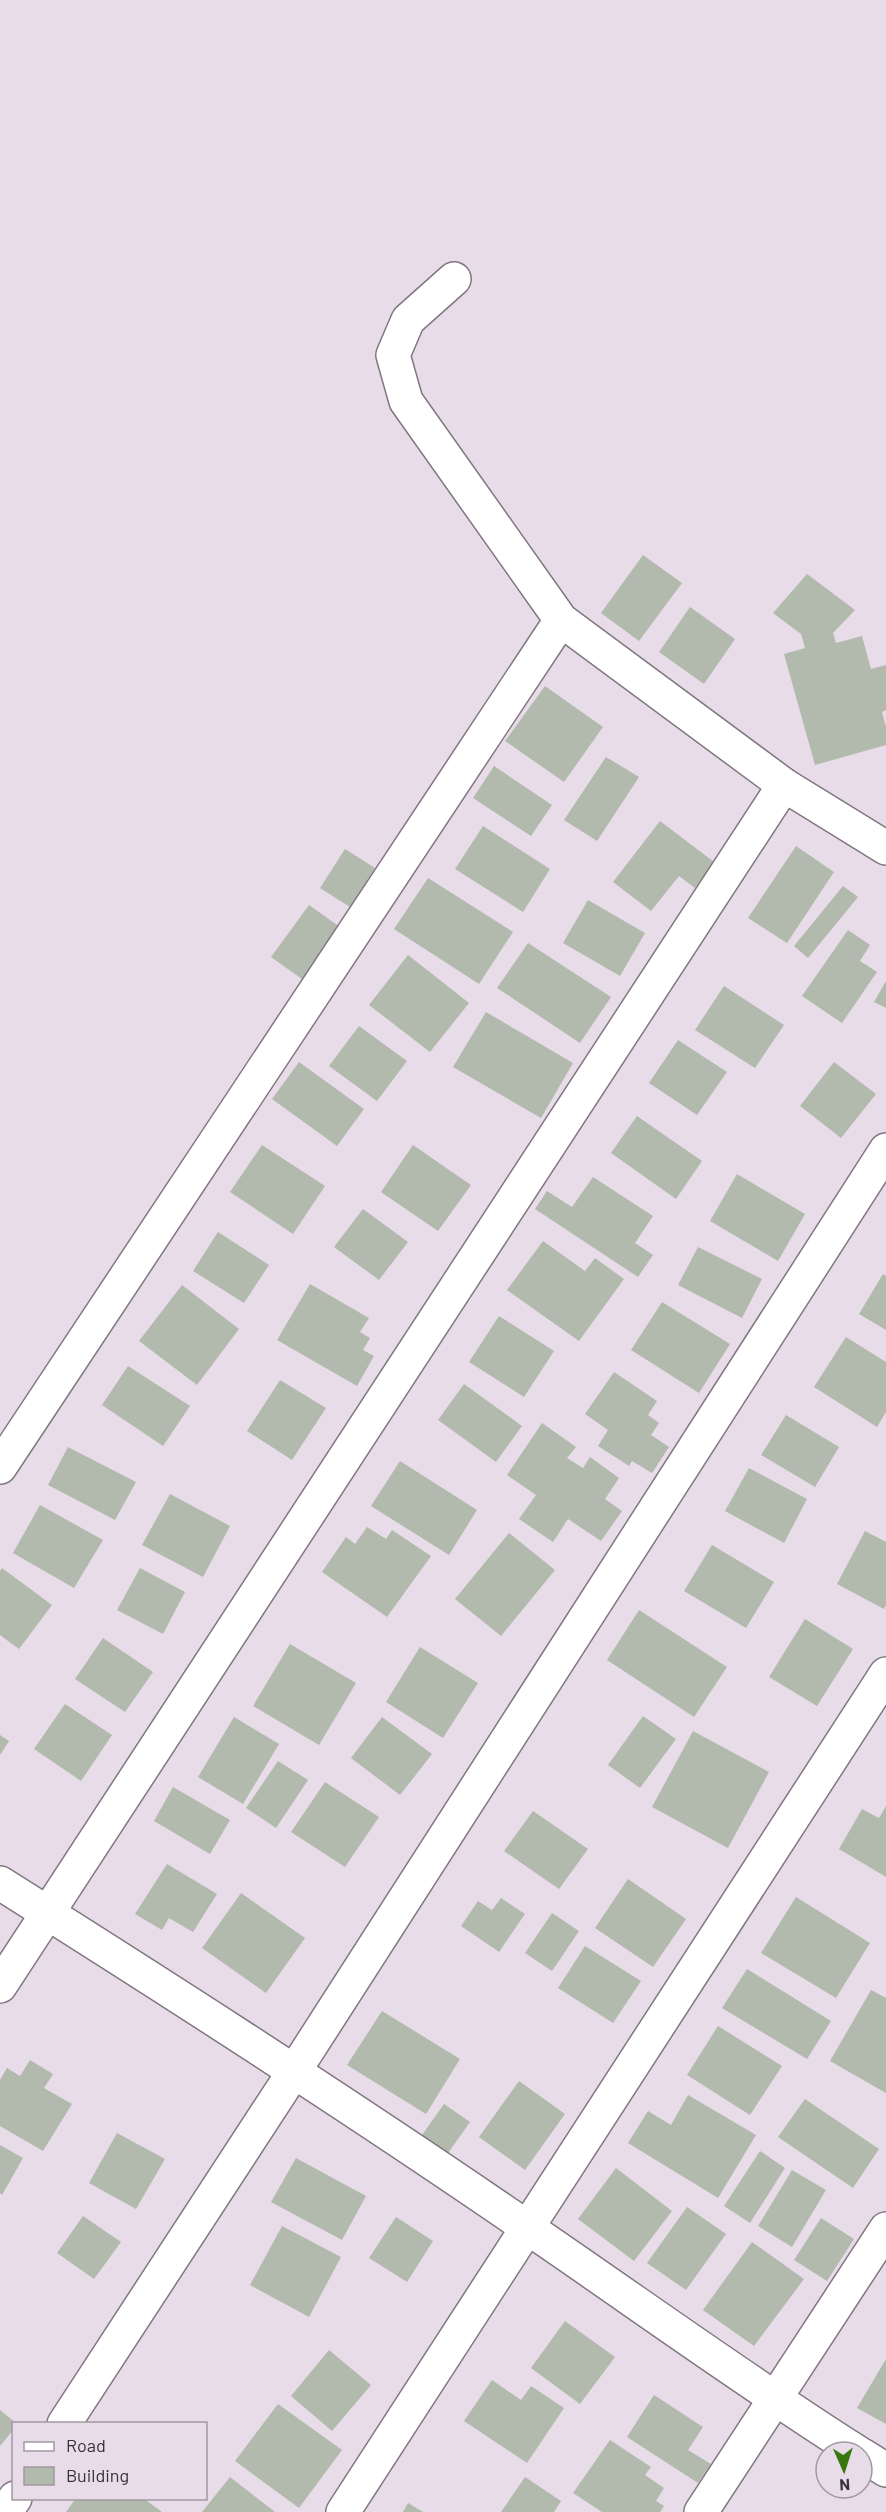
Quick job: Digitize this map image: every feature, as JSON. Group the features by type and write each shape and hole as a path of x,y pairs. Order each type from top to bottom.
{"street":[{"path":"454,279 408,320 393,355 406,401 561,620 784,785 886,848"},
{"path":"0,1467 561,620"},
{"path":"0,1986 784,785"},
{"path":"65,2422 295,2070 886,1150"},
{"path":"343,2512 886,1674"},
{"path":"0,1883 295,2070 528,2228 775,2400 838,2440"},
{"path":"701,2512 886,2229"}],"building":[{"path":"643,555 682,583 639,641 601,613"},
{"path":"807,574 855,610 833,633 836,643 862,636 871,669 886,665 886,710 882,712 886,727 886,745 815,765 784,654 805,648 801,634 773,613"},
{"path":"690,607 735,639 704,684 659,652"},
{"path":"545,686 603,727 564,782 505,741"},
{"path":"606,757 639,777 597,841 564,820"},
{"path":"494,766 552,805 531,836 473,798"},
{"path":"660,821 714,862 695,888 679,876 651,911 613,882"},
{"path":"483,826 550,869 523,912 455,869"},
{"path":"796,846 834,872 787,943 748,918"},
{"path":"345,849 375,868 350,907 320,888"},
{"path":"428,878 513,932 479,984 394,929"},
{"path":"843,886 858,897 808,958 794,946"},
{"path":"588,900 645,933 620,976 563,943"},
{"path":"309,905 340,927 302,979 271,957"},
{"path":"848,930 870,945 860,961 877,972 842,1023 802,996"},
{"path":"528,943 611,997 580,1043 497,988"},
{"path":"408,955 469,1003 430,1052 369,1005"},
{"path":"886,981 886,1008 874,1002"},
{"path":"724,986 784,1025 755,1068 695,1030"},
{"path":"486,1012 573,1063 541,1118 453,1067"},
{"path":"359,1026 407,1061 377,1101 329,1066"},
{"path":"678,1040 727,1072 697,1115 649,1083"},
{"path":"299,1062 364,1109 337,1146 272,1099"},
{"path":"834,1062 876,1094 841,1138 800,1106"},
{"path":"637,1116 702,1161 676,1199 611,1153"},
{"path":"262,1145 325,1186 293,1234 230,1192"},
{"path":"413,1145 471,1185 438,1231 381,1192"},
{"path":"737,1174 805,1214 778,1261 710,1221"},
{"path":"593,1177 653,1216 635,1243 653,1255 638,1277 535,1209 547,1191 572,1207"},
{"path":"363,1209 408,1242 379,1280 334,1247"},
{"path":"218,1232 269,1265 244,1303 193,1271"},
{"path":"543,1241 585,1271 595,1258 624,1279 579,1341 507,1290"},
{"path":"698,1247 762,1279 742,1318 678,1285"},
{"path":"883,1274 886,1276 886,1330 859,1314"},
{"path":"310,1284 369,1318 360,1332 370,1338 363,1350 374,1356 357,1386 277,1340"},
{"path":"182,1285 239,1329 197,1385 139,1341"},
{"path":"662,1302 730,1344 699,1393 631,1350"},
{"path":"499,1316 554,1351 524,1397 469,1362"},
{"path":"846,1337 886,1362 886,1412 877,1427 814,1387"},
{"path":"128,1366 190,1406 163,1446 102,1405"},
{"path":"614,1372 657,1401 648,1415 659,1423 651,1435 669,1447 652,1473 632,1461 629,1466 598,1446 608,1430 585,1414"},
{"path":"280,1380 326,1408 292,1460 247,1431"},
{"path":"464,1384 522,1426 496,1462 438,1420"},
{"path":"786,1415 839,1447 815,1487 761,1455"},
{"path":"542,1423 576,1447 567,1458 583,1468 590,1457 619,1478 605,1499 622,1511 601,1541 568,1519 553,1542 519,1519 536,1495 507,1475"},
{"path":"68,1447 136,1482 115,1520 48,1485"},
{"path":"400,1461 477,1510 449,1555 371,1506"},
{"path":"749,1468 807,1499 784,1543 725,1511"},
{"path":"170,1494 230,1526 203,1577 142,1545"},
{"path":"40,1505 103,1540 74,1588 13,1553"},
{"path":"367,1527 386,1539 392,1530 431,1556 387,1617 322,1572 346,1537 355,1544"},
{"path":"865,1531 886,1542 886,1605 884,1609 837,1584"},
{"path":"509,1533 555,1570 501,1636 455,1599"},
{"path":"712,1545 774,1582 746,1628 684,1591"},
{"path":"2,1568 52,1605 19,1649 0,1635 0,1571"},
{"path":"140,1568 185,1592 163,1634 117,1610"},
{"path":"639,1610 727,1667 694,1717 607,1660"},
{"path":"805,1619 853,1649 817,1706 769,1677"},
{"path":"103,1638 153,1672 125,1712 75,1679"},
{"path":"290,1644 356,1683 319,1745 253,1706"},
{"path":"420,1647 478,1683 443,1738 386,1702"},
{"path":"65,1704 112,1735 81,1781 34,1749"},
{"path":"643,1716 676,1739 640,1788 608,1765"},
{"path":"234,1717 279,1744 243,1804 198,1777"},
{"path":"382,1717 432,1754 400,1795 351,1758"},
{"path":"693,1731 769,1772 728,1848 652,1807"},
{"path":"0,1735 9,1741 0,1755"},
{"path":"278,1761 308,1780 276,1828 246,1808"},
{"path":"325,1782 379,1817 345,1867 291,1832"},
{"path":"173,1787 230,1820 210,1854 154,1821"},
{"path":"886,1806 886,1877 839,1849 862,1809 879,1818"},
{"path":"533,1811 588,1849 559,1889 504,1851"},
{"path":"167,1864 217,1894 193,1932 169,1918 162,1930 135,1914"},
{"path":"628,1879 686,1919 653,1967 595,1928"},
{"path":"241,1893 305,1938 266,1993 202,1948"},
{"path":"796,1897 870,1943 836,1998 761,1953"},
{"path":"501,1898 525,1914 499,1952 461,1926 478,1901 492,1910"},
{"path":"552,1913 579,1931 552,1971 525,1953"},
{"path":"585,1946 641,1981 613,2023 558,1988"},
{"path":"747,1969 831,2021 807,2059 722,2008"},
{"path":"871,1990 886,1998 886,2093 830,2061"},
{"path":"382,2011 460,2059 426,2114 347,2065"},
{"path":"718,2026 782,2066 750,2115 687,2075"},
{"path":"30,2060 53,2074 44,2088 72,2104 43,2151 0,2126 0,2080 7,2068 20,2076"},
{"path":"519,2081 565,2114 525,2170 479,2137"},
{"path":"688,2095 756,2135 718,2198 628,2143 648,2111 671,2125"},
{"path":"805,2099 879,2149 853,2188 778,2137"},
{"path":"444,2104 470,2122 448,2153 422,2135"},
{"path":"117,2133 165,2159 136,2209 89,2183"},
{"path":"0,2145 23,2158 2,2195 0,2193"},
{"path":"760,2151 785,2168 750,2223 724,2206"},
{"path":"296,2158 366,2196 342,2240 271,2202"},
{"path":"616,2168 672,2211 634,2261 578,2219"},
{"path":"792,2170 826,2190 792,2247 758,2226"},
{"path":"687,2207 726,2234 686,2290 647,2263"},
{"path":"83,2216 121,2242 94,2279 57,2253"},
{"path":"396,2217 433,2241 407,2282 369,2258"},
{"path":"821,2218 854,2239 827,2281 794,2260"},
{"path":"282,2226 341,2257 309,2317 250,2285"},
{"path":"752,2242 804,2279 754,2346 703,2310"},
{"path":"565,2321 615,2357 580,2404 531,2368"},
{"path":"329,2350 371,2385 332,2431 291,2396"},
{"path":"886,2359 886,2424 857,2408"},
{"path":"492,2380 521,2400 531,2386 564,2408 527,2463 464,2421"},
{"path":"654,2395 703,2427 688,2450 711,2464 698,2483 627,2437"},
{"path":"278,2404 342,2450 299,2508 235,2461"},
{"path":"0,2410 15,2422 12,2422 12,2431 0,2446"},
{"path":"610,2440 651,2467 645,2475 664,2488 656,2501 664,2506 660,2512 602,2512 573,2493"},
{"path":"230,2477 275,2512 202,2512"},
{"path":"525,2477 561,2501 554,2512 501,2512"},
{"path":"75,2500 146,2500 162,2512 66,2512"},
{"path":"408,2503 423,2512 403,2512"}]}
